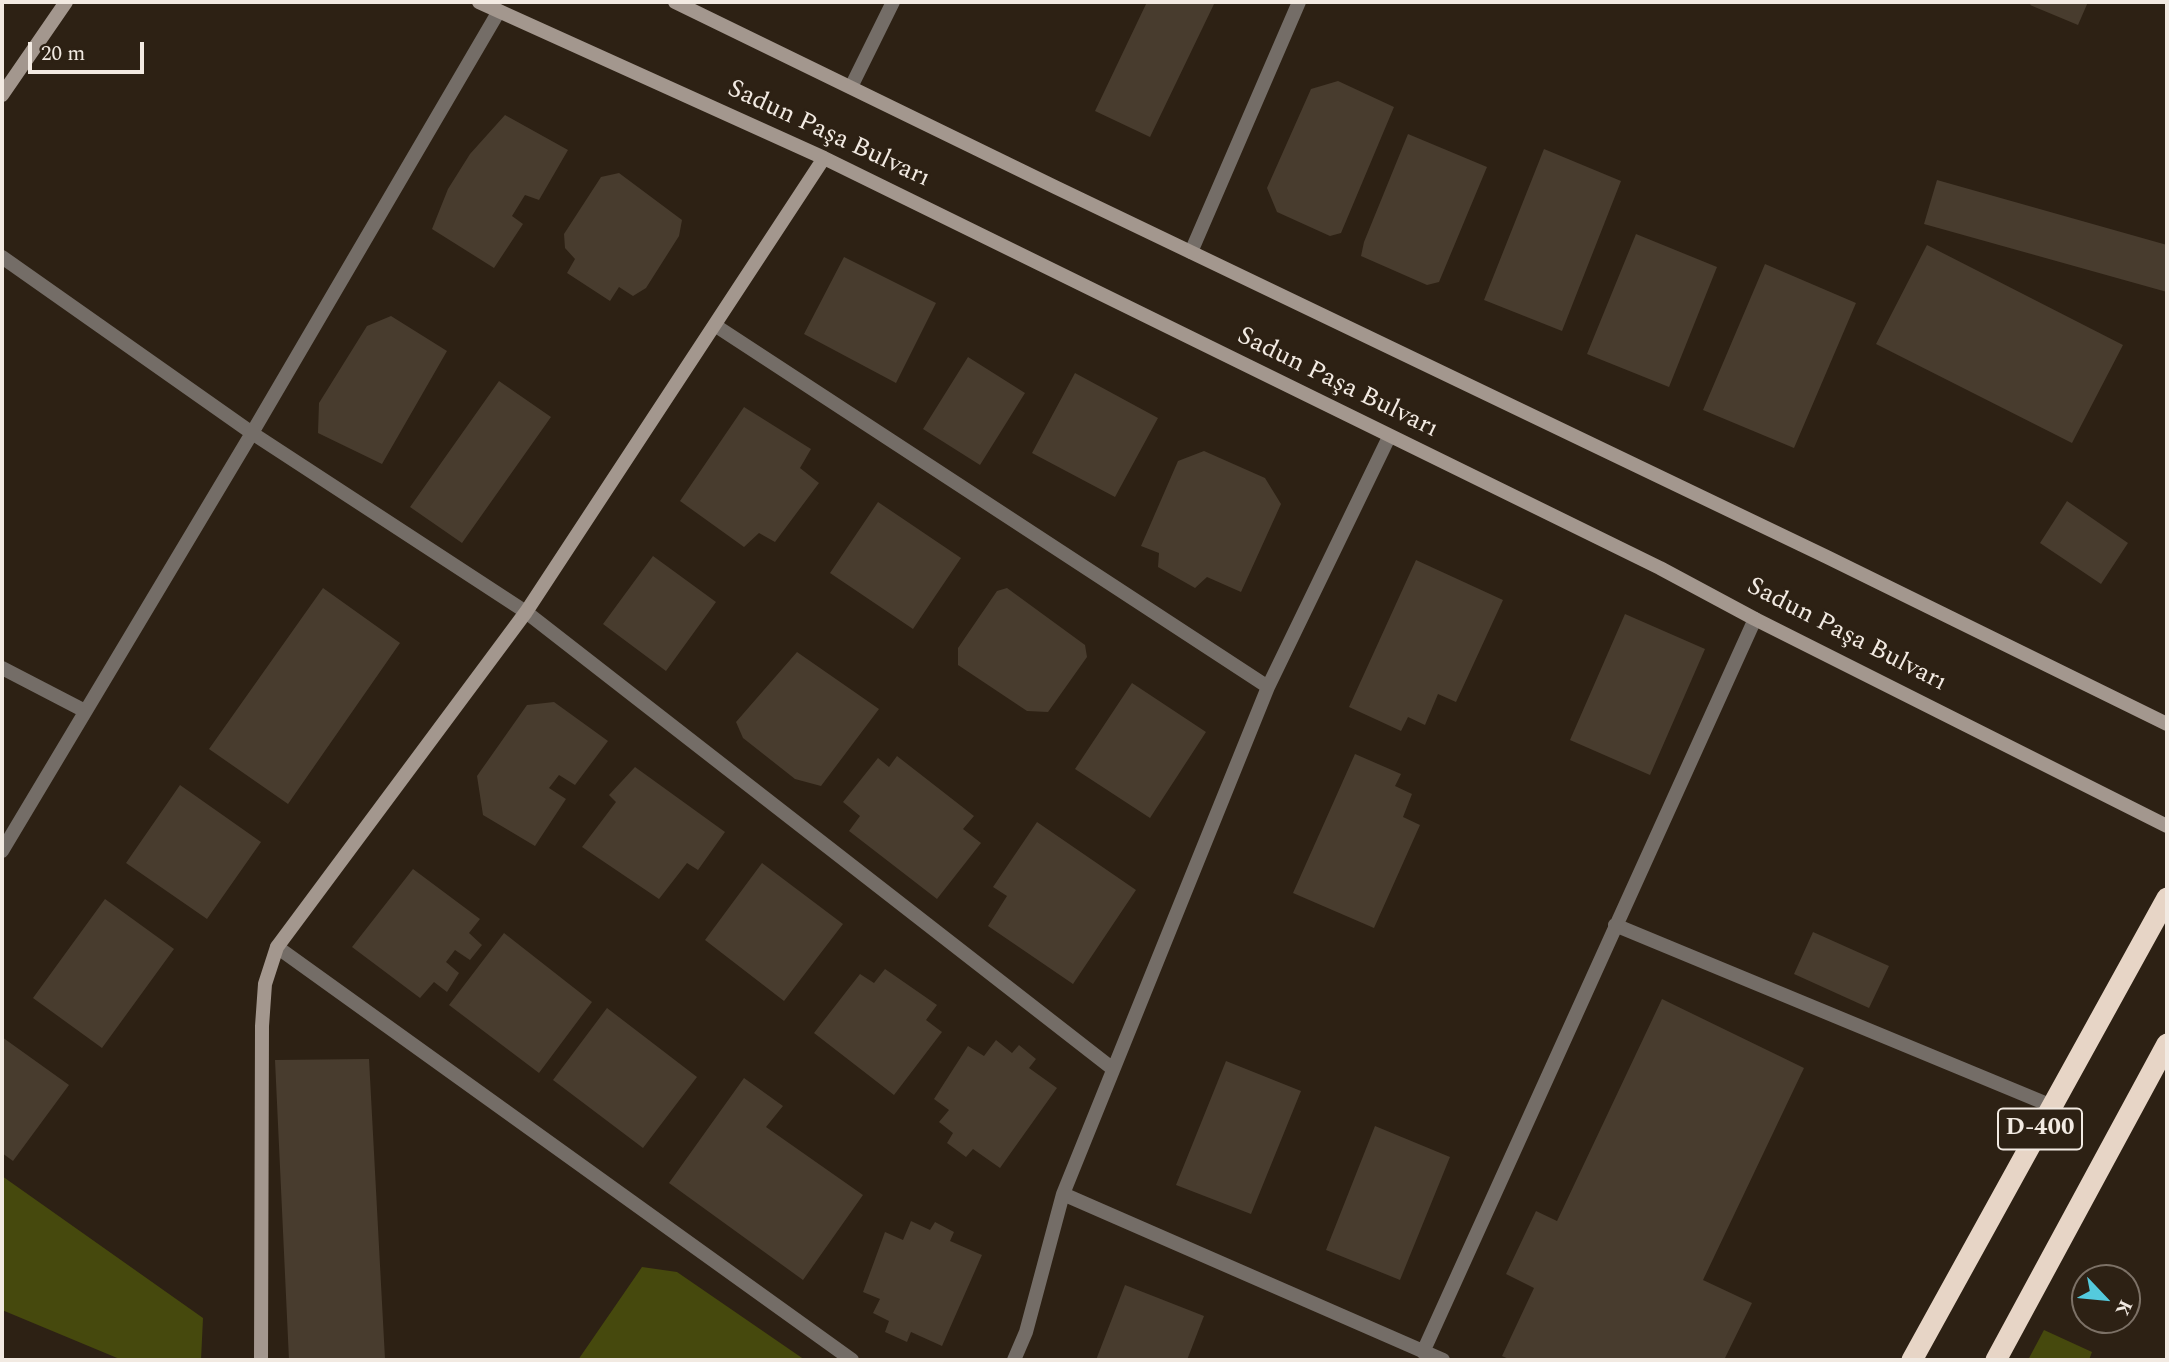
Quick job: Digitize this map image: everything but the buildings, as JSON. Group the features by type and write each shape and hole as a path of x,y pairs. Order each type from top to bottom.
{"highway":[{"name":"D-400","path":"1912,1360 2167,898"},
{"name":"D-400","path":"1996,1360 2167,1044"}],"main road":[{"path":"2,95 66,2"},
{"name":"Sadun Paşa Bulvarı","path":"479,2 824,159 1648,562 1755,619 2167,826"},
{"name":"Sadun Paşa Bulvarı","path":"676,2 1827,557 2167,724"},
{"path":"261,1360 262,1026 265,984 277,947 526,612 824,159"}],"street":[{"path":"851,88 893,2"},
{"path":"1191,252 1299,2"},
{"path":"2,851 252,433 499,11"},
{"path":"2,257 252,433 526,612 1113,1069"},
{"path":"716,326 1268,687"},
{"path":"1014,1360 1026,1332 1063,1194 1268,687 1389,437"},
{"path":"1423,1352 1755,619"},
{"path":"2,668 85,711"},
{"path":"1615,925 2052,1106"},
{"path":"277,947 852,1360"},
{"path":"1063,1194 1443,1360"}],"shaded area":[{"path":"2,1176 203,1318 201,1360 122,1360 2,1310"},
{"path":"642,1267 677,1272 805,1360 578,1360"},
{"path":"2044,1330 2092,1352 2089,1360 2028,1360"}]}
